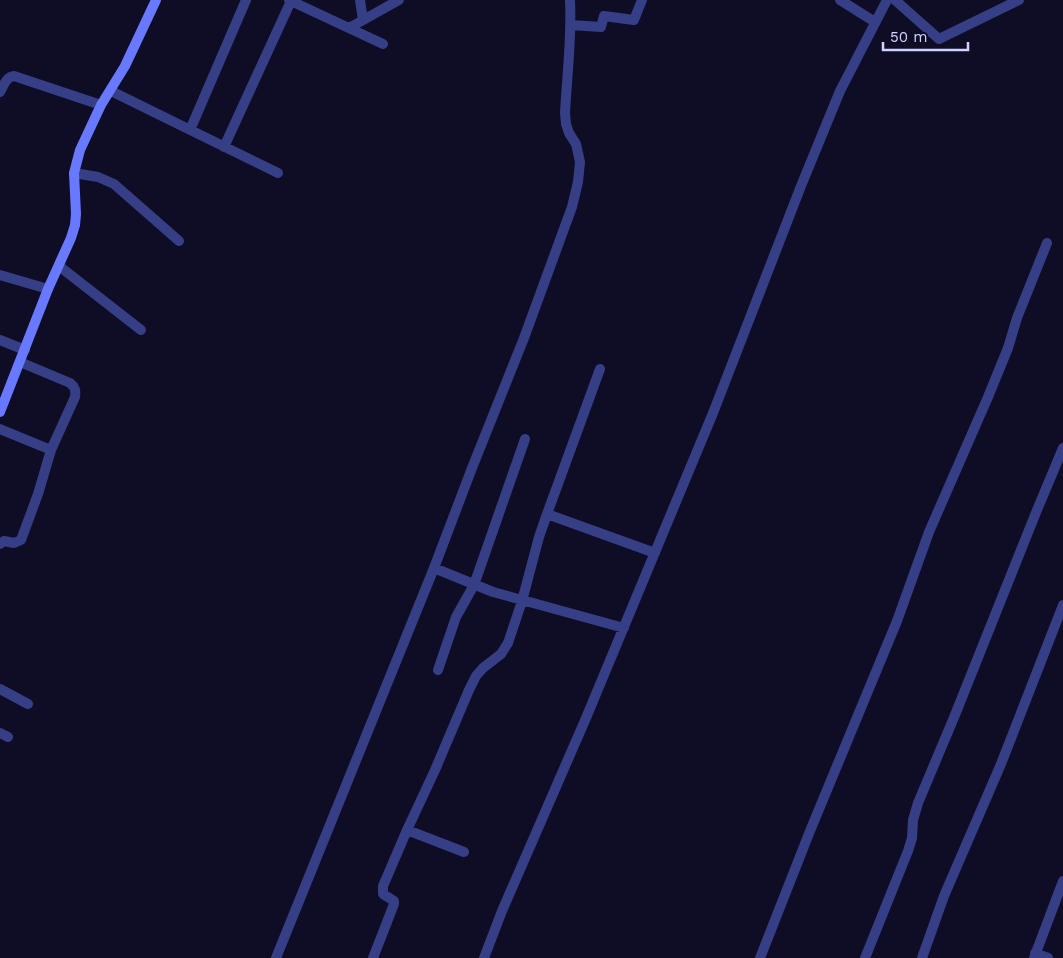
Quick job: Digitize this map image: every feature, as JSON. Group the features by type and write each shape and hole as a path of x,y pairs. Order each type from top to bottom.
{"street":[{"path":"0,412 75,225 74,173 80,150 101,105 125,66 156,0"},
{"path":"190,130 246,0"},
{"path":"224,147 290,0 383,44"},
{"path":"360,0 363,20"},
{"path":"349,28 400,0"},
{"path":"276,958 434,568 524,338 572,207 578,182 580,162 576,144 566,124 564,113 571,25 570,0"},
{"path":"571,25 601,27 604,16 634,20 642,0"},
{"path":"840,0 874,22"},
{"path":"484,958 502,911 552,798 713,413 836,100 886,0"},
{"path":"895,0 938,39 1019,0"},
{"path":"0,92 7,79 10,76 14,76 101,105"},
{"path":"110,91 278,173"},
{"path":"74,173 98,177 114,184 179,241"},
{"path":"760,958 893,630 929,532 1008,348 1017,318 1046,243"},
{"path":"59,266 141,330"},
{"path":"0,275 48,289"},
{"path":"0,340 25,350"},
{"path":"0,544 4,541 14,543 21,540 57,434 75,397 74,387 70,383 20,362"},
{"path":"373,958 394,904 392,899 383,894 383,886 476,676 501,654 508,643 522,601 539,537 600,368"},
{"path":"0,429 51,450"},
{"path":"438,670 456,616 474,585 525,439"},
{"path":"865,958 908,851 918,803 956,715 1063,448"},
{"path":"547,514 655,552"},
{"path":"434,568 493,592 624,628"},
{"path":"922,958 944,896 1001,764 1063,605"},
{"path":"0,689 28,704"},
{"path":"407,830 464,852"},
{"path":"1048,958 1034,956 1063,881"}]}
